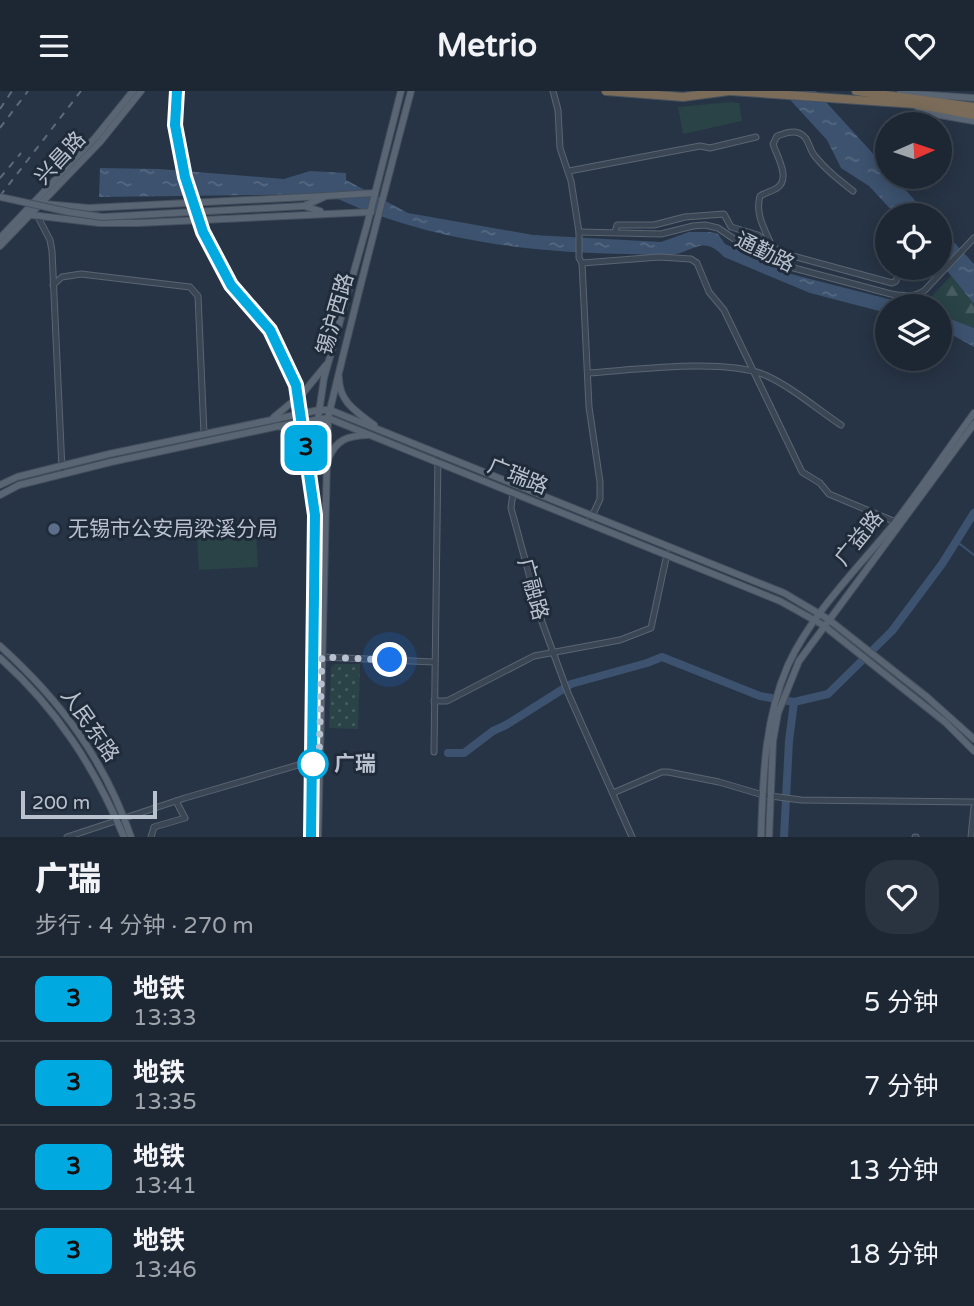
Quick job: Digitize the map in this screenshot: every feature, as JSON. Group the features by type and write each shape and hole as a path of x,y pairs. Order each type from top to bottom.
{"highway":[{"path":"606,91 684,97 730,91 830,97 915,104 974,115"},
{"path":"856,91 899,93 974,107"}],"main road":[{"name":"兴昌路","path":"38,203 133,91"},
{"name":"兴昌路","path":"0,238 100,142 141,91"},
{"path":"308,837 314,459 319,410 329,361 401,91"},
{"path":"38,203 89,208 326,196 385,190 411,91"},
{"path":"928,92 942,102"},
{"path":"899,93 928,92 974,98"},
{"path":"915,104 934,114 974,121"},
{"name":"锡沪西路","path":"318,837 328,418 338,369 385,190"},
{"path":"304,207 326,196"},
{"path":"0,197 102,217 304,207 327,213"},
{"path":"26,215 99,223 138,223 380,211"},
{"name":"兴昌路","path":"0,246 26,215"},
{"path":"271,420 303,393 329,361"},
{"path":"338,369 339,388 346,402 381,431"},
{"name":"广瑞路","path":"0,485 17,477 109,454 319,410 330,410 826,622 884,663 974,739"},
{"name":"广益路","path":"782,690 826,622 974,413"},
{"name":"广瑞路","path":"0,495 19,485 64,474 279,426 328,418 513,493 590,519 784,593 820,614 852,648 945,722 974,751"},
{"name":"广益路","path":"782,690 789,664 820,614 898,523 974,424"},
{"path":"279,426 293,430 304,438 314,459"},
{"path":"326,464 338,442 352,436 370,435"},
{"name":"人民东路","path":"0,646 23,667 69,719 103,772 121,820 124,837"},
{"name":"人民东路","path":"0,658 56,716 79,748 131,837"},
{"path":"761,837 766,746 782,690"},
{"path":"769,837 775,712"}],"street":[{"path":"553,91 558,110 560,148 569,171 579,232 589,407 600,482 600,499 590,519"},
{"path":"771,244 757,204 760,196 782,184 784,176 773,144 777,136 791,131 801,133 808,140 812,153 853,191"},
{"path":"569,171 700,146 710,148 756,137"},
{"path":"615,232 617,225 654,225 685,217 724,214 731,227 758,235 782,253 875,278"},
{"path":"38,217 50,240 61,466 64,474"},
{"name":"通勤路","path":"579,232 661,234 705,225 718,228 737,241 790,267 891,294 916,296 930,280"},
{"path":"952,259 974,238"},
{"path":"580,261 659,257 691,259 697,263 709,292 724,310 802,472 820,483 829,494 898,523"},
{"path":"805,271 808,260"},
{"path":"53,285 62,277 81,274 190,287 195,291 198,296 204,435"},
{"path":"589,373 712,366 754,372 782,384 841,425"},
{"path":"434,752 438,454"},
{"name":"广融路","path":"513,493 511,508 541,622 564,684 612,793"},
{"path":"434,701 447,701 534,656 620,640 651,628 667,554"},
{"path":"322,657 434,662"},
{"path":"67,837 176,801 319,759"},
{"path":"632,837 612,793 662,772 719,782 762,795 802,800 974,805 971,837"},
{"path":"151,837 154,827 185,818 176,801"}],"green space":[{"path":"739,103 742,121 683,134 678,107"},
{"path":"952,277 974,304 974,328 952,320 952,294 934,294"},
{"path":"256,532 258,567 199,570 197,536"},
{"path":"335,664 360,664 358,729 329,728 331,667"}],"water":[{"path":"782,91 816,91 875,156 875,189 905,189 917,203 885,203 869,186 841,168 827,140"},
{"path":"100,168 159,169 284,179 310,171 346,173 346,180 408,213 533,235 661,242 689,232 711,232 718,234 725,244 791,274 875,296 875,310 810,293 724,257 717,250 704,245 671,255 661,255 551,251 474,241 399,222 327,194 99,197"},
{"path":"952,240 974,264 974,304 952,277"},
{"path":"952,320 974,328 974,347 952,335"}],"waterway":[{"path":"448,753 464,753 493,731 571,684 662,657 760,696 794,702 828,694 892,631 942,564 974,513"},
{"path":"956,541 974,555"},
{"path":"784,837 789,741 794,702"}],"railway":[{"path":"0,109 12,91"},
{"path":"0,128 28,91"},
{"path":"0,196 81,91"},
{"path":"0,178 21,153"}],"metro line":[{"name":"3","path":"177,91 175,125 185,177 203,232 231,285 270,330 296,385 315,515 311,837"}],"place":[{"name":"无锡市公安局梁溪分局","path":"54,529"},
{"name":"广瑞","path":"313,764"}],"route":[{"path":"313,764 310,762 319,759 322,657 390,660"}]}
